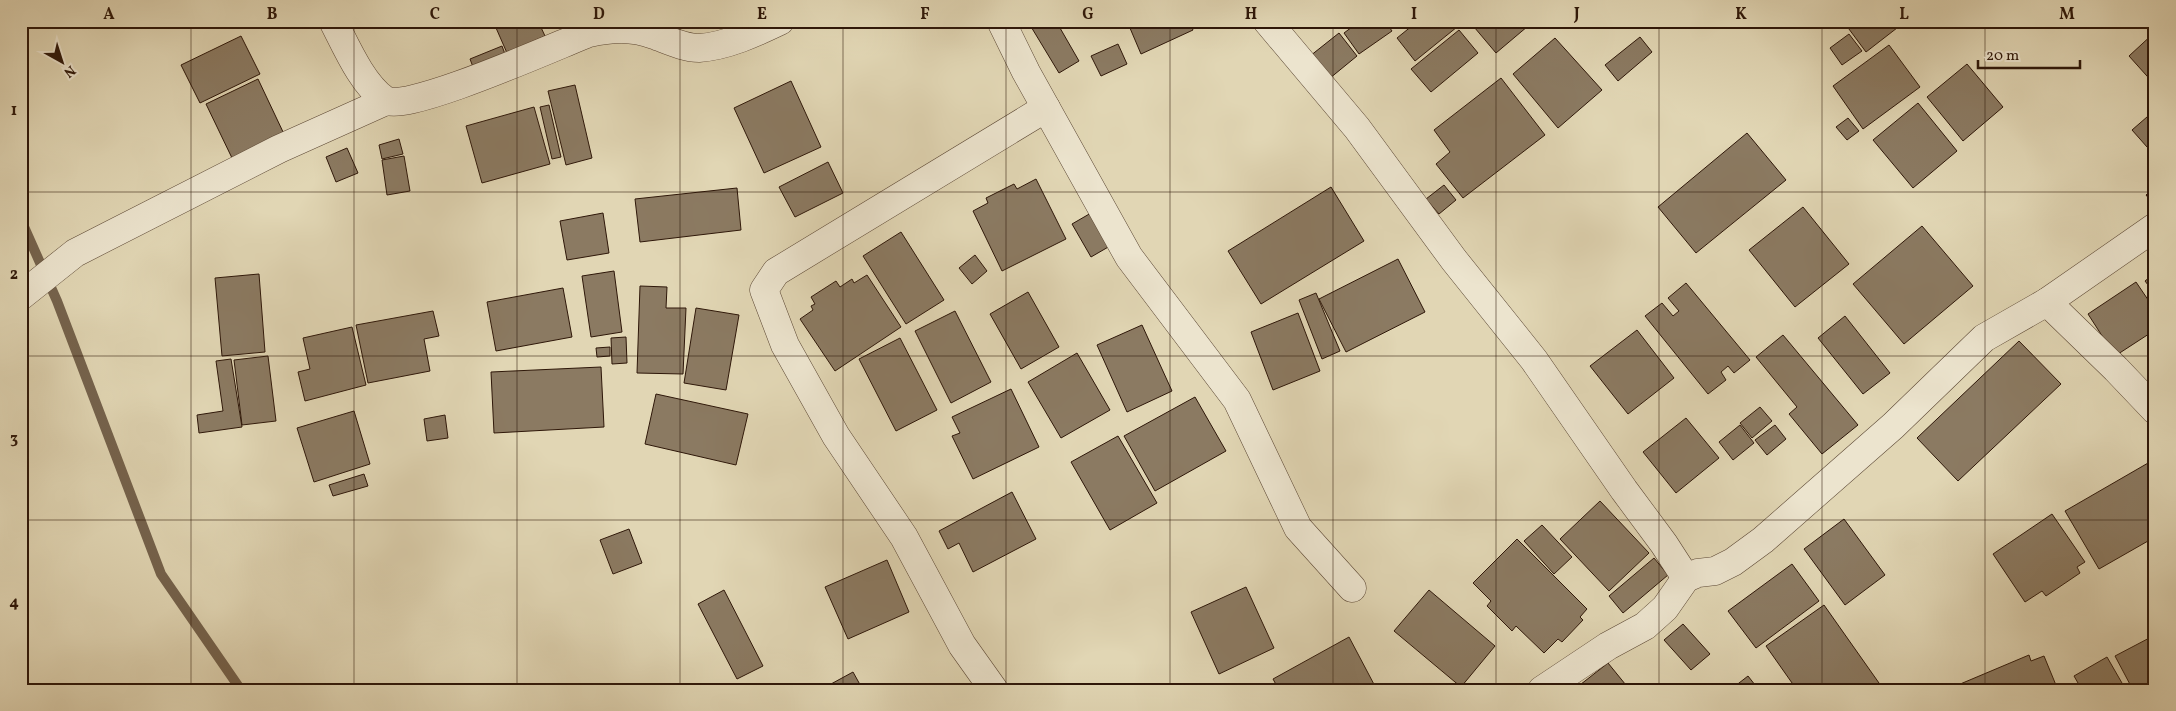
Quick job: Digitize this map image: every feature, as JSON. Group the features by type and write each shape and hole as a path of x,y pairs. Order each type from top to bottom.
{"street":[{"path":"333,21 359,71 386,101"},
{"path":"21,296 75,253 278,149 386,101 396,103 410,102 444,91 589,33 612,28 653,34 679,44 698,48 723,43 780,21"},
{"path":"1001,21 1046,108 1129,257 1237,400 1298,528 1352,588"},
{"path":"1267,21 1357,128 1454,260 1534,360 1686,578"},
{"path":"994,690 962,645 904,537 836,436 785,345 764,290 776,272 1046,108"},
{"path":"1542,690 1608,646 1645,626 1665,608 1686,578 1698,573 1715,570 1734,562 1763,540 1894,426 1984,338 2047,302 2155,227"},
{"path":"2047,302 2155,410"}],"building":[{"path":"493,21 538,21 545,36 507,53"},
{"path":"1036,21 1056,21 1079,61 1059,73 1030,25"},
{"path":"1127,21 1189,21 1193,30 1141,54"},
{"path":"1360,21 1385,21 1392,31 1359,54 1344,33"},
{"path":"1418,21 1453,21 1457,27 1415,61 1397,38"},
{"path":"1469,21 1534,21 1496,53"},
{"path":"1843,21 1906,21 1866,52"},
{"path":"1459,30 1478,53 1431,92 1411,69"},
{"path":"2155,32 2155,85 2129,56"},
{"path":"1339,33 1357,56 1324,83 1305,60"},
{"path":"1849,34 1862,51 1842,65 1830,48"},
{"path":"241,36 260,74 200,103 181,65"},
{"path":"1640,37 1652,52 1618,81 1605,65"},
{"path":"1555,38 1602,90 1558,128 1513,74"},
{"path":"1118,44 1127,64 1101,76 1091,56"},
{"path":"1889,45 1920,87 1863,129 1833,86"},
{"path":"502,46 508,62 476,75 470,59"},
{"path":"1967,64 2003,107 1963,141 1927,97"},
{"path":"1501,78 1545,135 1463,198 1436,164 1450,152 1434,130"},
{"path":"258,79 284,134 232,158 206,104"},
{"path":"791,81 821,147 764,173 734,108"},
{"path":"575,85 592,158 566,165 548,91"},
{"path":"1918,103 1957,151 1913,188 1873,140"},
{"path":"549,105 561,157 552,159 540,107"},
{"path":"534,107 550,164 482,183 466,126"},
{"path":"2155,110 2155,156 2132,130"},
{"path":"1848,118 1859,131 1847,140 1836,127"},
{"path":"1747,133 1786,180 1696,253 1658,207"},
{"path":"399,139 403,154 382,159 379,145"},
{"path":"347,148 358,173 336,182 326,157"},
{"path":"404,156 410,191 387,195 382,160"},
{"path":"828,162 843,193 795,217 779,187"},
{"path":"1036,179 1066,239 1002,271 973,211 988,203 986,198 1014,184 1017,189"},
{"path":"1444,185 1456,200 1439,214 1426,199"},
{"path":"1331,187 1364,241 1261,304 1228,251"},
{"path":"2155,187 2155,206 2146,195"},
{"path":"737,188 741,230 640,242 635,199"},
{"path":"1803,207 1849,264 1795,307 1749,250"},
{"path":"603,213 609,253 567,260 560,221"},
{"path":"1091,213 1110,246 1091,257 1072,224"},
{"path":"1922,226 1973,286 1904,344 1853,284"},
{"path":"901,232 944,300 906,324 863,256"},
{"path":"975,255 987,271 972,284 959,268"},
{"path":"1398,259 1425,312 1346,352 1319,299"},
{"path":"614,271 622,332 591,337 582,276"},
{"path":"2155,273 2155,294 2145,281"},
{"path":"259,274 265,352 222,356 215,278"},
{"path":"867,275 901,327 835,371 800,319 813,310 811,306 815,304 811,297 836,281 840,287 852,279 854,283"},
{"path":"2136,282 2155,310 2155,330 2115,356 2088,314"},
{"path":"1686,283 1750,360 1734,373 1728,366 1721,372 1726,380 1708,394 1645,316 1662,303 1673,316 1679,311 1668,298"},
{"path":"640,286 667,287 666,308 686,308 683,374 637,373"},
{"path":"563,288 572,337 496,351 487,302"},
{"path":"1028,292 1059,347 1021,369 990,314"},
{"path":"1316,293 1340,351 1322,359 1299,300"},
{"path":"696,308 739,315 726,390 684,383"},
{"path":"433,311 439,336 424,339 430,371 368,383 356,325"},
{"path":"955,311 991,382 951,403 915,331"},
{"path":"1298,313 1320,371 1273,390 1251,332"},
{"path":"1845,316 1890,373 1863,394 1818,338"},
{"path":"1142,325 1172,391 1127,412 1097,345"},
{"path":"352,327 366,385 305,401 298,372 310,369 303,338"},
{"path":"1637,330 1674,378 1628,414 1590,366"},
{"path":"1783,335 1858,425 1822,454 1789,414 1797,407 1756,357"},
{"path":"626,337 627,363 612,364 611,338"},
{"path":"900,338 937,410 896,431 859,359"},
{"path":"2019,341 2061,384 1958,481 1917,438"},
{"path":"610,347 610,356 597,357 596,348"},
{"path":"1077,353 1110,410 1061,438 1028,382"},
{"path":"268,356 276,421 242,425 234,360"},
{"path":"231,359 242,427 199,433 197,415 223,411 216,361"},
{"path":"601,367 604,427 494,433 491,372"},
{"path":"1011,389 1039,447 973,479 952,436 960,433 952,417"},
{"path":"656,394 748,414 736,465 645,444"},
{"path":"1195,397 1226,451 1155,491 1124,436"},
{"path":"1760,407 1772,421 1752,438 1740,423"},
{"path":"354,411 370,464 314,482 297,428"},
{"path":"445,415 448,438 427,441 424,419"},
{"path":"1686,418 1719,458 1676,493 1643,452"},
{"path":"1740,425 1754,443 1733,460 1719,442"},
{"path":"1775,425 1786,439 1767,455 1755,440"},
{"path":"1118,436 1157,503 1110,530 1071,462"},
{"path":"2155,459 2155,537 2099,569 2065,511"},
{"path":"364,474 368,486 333,496 329,485"},
{"path":"1012,492 1036,539 973,572 959,543 948,549 939,531"},
{"path":"1600,501 1649,553 1609,591 1560,539"},
{"path":"2052,514 2085,562 2077,567 2080,573 2046,596 2042,591 2025,602 1993,554"},
{"path":"1844,519 1885,575 1845,605 1804,549"},
{"path":"1542,525 1572,557 1554,574 1524,541"},
{"path":"629,529 642,563 613,574 600,540"},
{"path":"1517,539 1587,609 1580,617 1583,620 1562,642 1558,639 1544,653 1516,626 1512,631 1487,606 1491,601 1473,583"},
{"path":"1654,558 1668,575 1623,613 1609,596"},
{"path":"887,560 909,612 848,639 825,587"},
{"path":"1792,564 1819,601 1756,648 1728,611"},
{"path":"1246,587 1274,648 1219,674 1191,612"},
{"path":"724,590 763,666 737,679 698,604"},
{"path":"1429,590 1495,646 1461,687 1394,631"},
{"path":"1824,605 1879,683 1869,690 1797,690 1766,646"},
{"path":"1683,624 1710,654 1691,670 1664,640"},
{"path":"2155,635 2155,690 2133,690 2115,656"},
{"path":"1349,637 1377,690 1279,690 1273,679"},
{"path":"2029,655 2031,661 2044,656 2058,690 1946,690"},
{"path":"2107,657 2126,690 2082,690 2074,676"},
{"path":"1608,663 1630,690 1577,690 1576,688"},
{"path":"853,672 863,690 820,690"},
{"path":"1748,676 1759,690 1730,690"}],"waterway":[{"path":"21,220 57,301 161,574 241,690"}]}
